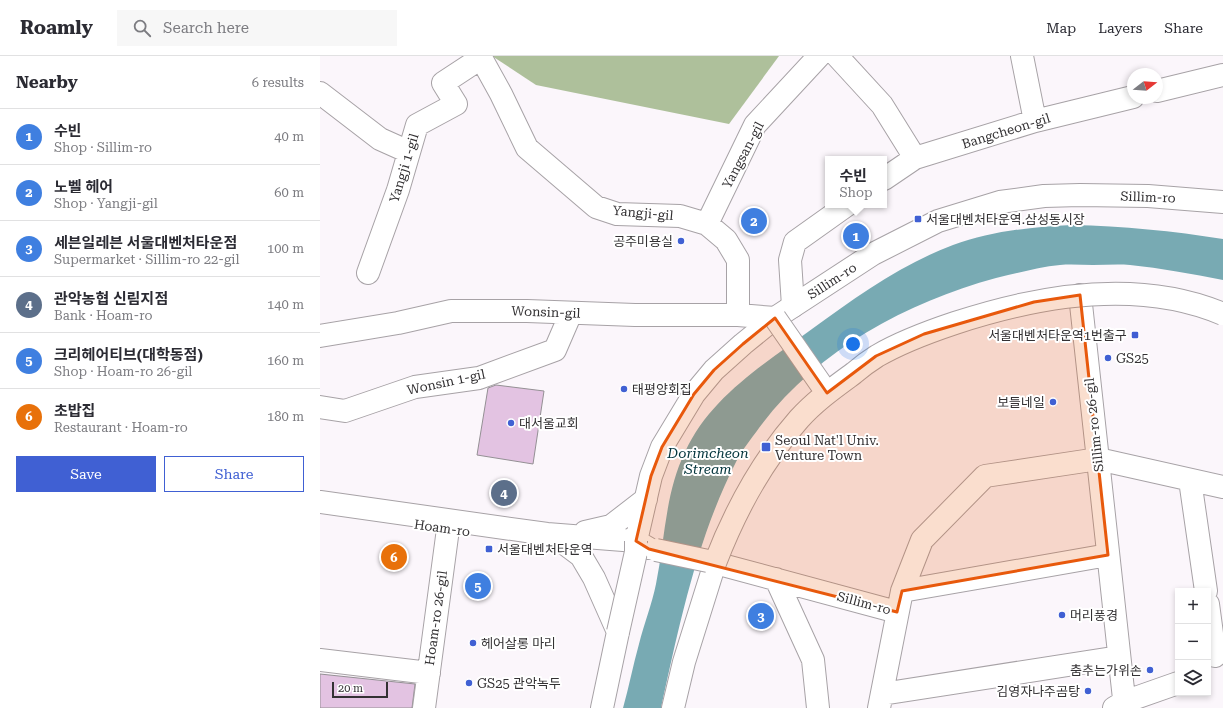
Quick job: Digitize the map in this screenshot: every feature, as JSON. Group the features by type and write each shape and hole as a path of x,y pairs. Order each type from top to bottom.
{"street":[{"name":"Yangsan-gil","path":"708,224 755,125 819,56"},
{"path":"837,56 882,105 915,158"},
{"path":"1022,56 1035,121"},
{"name":"Yangji-gil","path":"480,57 501,94 527,148 596,207 617,214 680,216 708,224 726,240 738,260 738,316"},
{"name":"Yangji 1-gil","path":"368,273 398,190 417,125 456,104 443,83 480,57"},
{"path":"1163,90 1223,75"},
{"path":"320,93 380,140 409,152"},
{"name":"Bangcheon-gil","path":"887,177 915,158 1035,121 1127,98"},
{"name":"Sillim-ro","path":"618,632 644,548 646,499 651,476 662,447 694,394 714,370 775,318 873,254 938,221 1000,202 1044,196 1080,195 1148,196 1223,202"},
{"path":"793,306 790,260 795,242 843,208"},
{"path":"672,708 712,562 744,498 778,445 800,419 827,393 876,356 924,334 976,316 1034,302 1080,295 1126,293 1174,299 1223,314"},
{"name":"Sillim-ro 26-gil","path":"1080,295 1119,657 1121,706"},
{"name":"Wonsin-gil","path":"320,336 451,311 527,311 775,318"},
{"name":"Wonsin 1-gil","path":"320,407 345,411 415,387 479,378 555,350 572,313"},
{"path":"775,318 827,393"},
{"path":"1119,657 880,701 902,591 922,540 986,476 1098,460 1223,487"},
{"path":"1190,480 1206,588"},
{"path":"566,540 611,526 646,499"},
{"path":"320,502 566,540 644,548 712,562"},
{"name":"Hoam-ro","path":"320,512 448,529 566,540"},
{"name":"Hoam-ro 26-gil","path":"424,708 448,529"},
{"path":"566,540 581,556 604,598 618,632 602,708"},
{"path":"902,591 1108,555"},
{"name":"Sillim-ro","path":"712,562 897,612"},
{"path":"776,579 812,660 818,708"},
{"path":"1211,624 1216,656"},
{"path":"320,660 429,673"},
{"path":"1121,706 1175,684"}],"highlighted area":[{"path":"1080,295 1108,555 902,591 897,612 649,549 636,541 651,476 662,447 694,394 714,370 775,318 827,393 876,356 924,334 1034,302"}],"green space":[{"path":"492,56 779,56 729,124 536,85"}],"water":[{"name":"Dorimcheon Stream","path":"1072,225 1148,229 1223,239 1223,280 1165,269 1130,265 1060,265 1028,270 962,288 929,301 896,316 835,353 807,376 782,400 759,428 736,462 710,521 700,552 682,614 661,708 623,708 654,592 673,484 685,452 696,432 709,414 740,383 775,355 863,293 898,271 953,245 982,236 1042,227"}],"building":[{"name":"대서울교회","path":"496,385 544,391 533,464 477,455 488,388"},
{"path":"320,674 415,684 412,708 320,708"}],"place":[{"name":"서울대벤처타운역.삼성동시장","path":"918,219"},
{"name":"노벨 헤어","path":"754,221"},
{"name":"수빈","path":"856,236"},
{"name":"공주미용실","path":"681,241"},
{"name":"서울대벤처타운역1번출구","path":"1135,335"},
{"name":"GS25","path":"1108,358"},
{"name":"태평양회집","path":"624,389"},
{"name":"보들네일","path":"1053,402"},
{"name":"대서울교회","path":"511,423"},
{"name":"Seoul Nat'l Univ. Venture Town","path":"766,447"},
{"name":"관악농협 신림지점","path":"504,493"},
{"name":"서울대벤처타운역","path":"489,549"},
{"name":"초밥집","path":"394,557"},
{"name":"크리헤어티브(대학동점)","path":"478,586"},
{"name":"머리풍경","path":"1062,615"},
{"name":"세븐일레븐 서울대벤처타운점","path":"761,616"},
{"name":"헤어살롱 마리","path":"473,643"},
{"name":"춤추는가위손","path":"1150,670"},
{"name":"GS25 관악녹두","path":"469,683"},
{"name":"김영자나주곰탕","path":"1088,691"}]}
